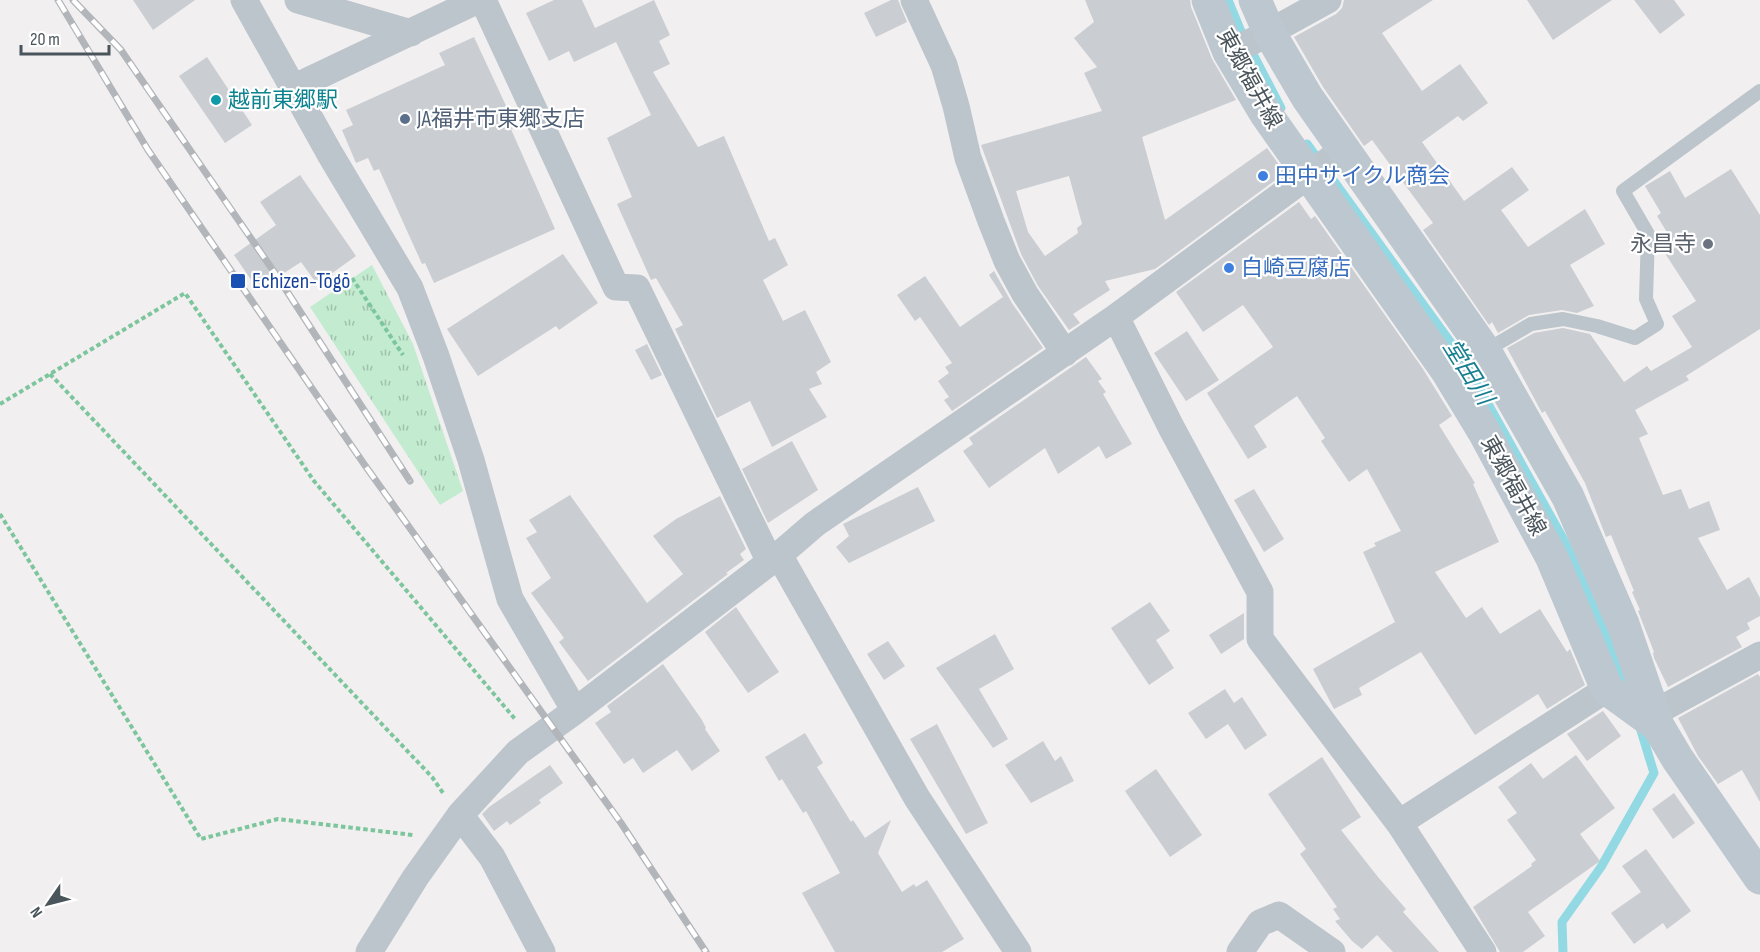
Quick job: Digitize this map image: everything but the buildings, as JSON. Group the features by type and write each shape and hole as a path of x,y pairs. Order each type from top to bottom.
{"main road":[{"name":"東郷福井線","path":"1208,0 1229,52 1266,114 1447,371 1484,432 1552,558 1615,695 1656,720"},
{"name":"東郷福井線","path":"1255,0 1269,32 1307,97 1485,351 1568,497 1623,624 1656,720 1677,758 1760,878"}],"street":[{"path":"244,0 330,154 410,288 471,460 510,599 575,711"},
{"path":"298,0 411,33"},
{"path":"292,88 478,0"},
{"path":"483,0 616,287 637,288 774,558 917,798 1018,952"},
{"path":"914,0 944,65 968,158 1007,261 1025,294 1065,353"},
{"path":"1229,52 1329,0"},
{"path":"369,952 415,878 460,815 518,752 575,711 815,524 1116,317 1307,174 1344,149"},
{"path":"1116,317 1171,427 1260,592 1260,639 1399,823 1483,952"},
{"path":"1656,720 1760,655"},
{"path":"1399,823 1615,695"},
{"path":"460,815 492,857 542,952"},
{"path":"1240,952 1260,923 1280,915 1332,952"}],"lane":[{"path":"1485,351 1531,324 1563,320 1597,326 1635,338 1657,324 1646,299 1648,234 1623,191 1760,91"}],"path":[{"path":"352,278 404,356"},
{"path":"0,404 185,293 314,482 533,741"},
{"path":"50,374 432,777 460,815"},
{"path":"0,514 201,839 278,819 443,838"}],"green space":[{"path":"372,265 413,344 463,491 440,505 310,307"}],"waterway":[{"name":"堂田川","path":"1228,0 1240,29 1281,108"},
{"name":"堂田川","path":"1307,144 1464,361 1565,542 1629,694"},
{"path":"1563,952 1562,922 1601,867 1654,773 1639,724"}],"railway":[{"path":"58,0 148,150 364,464 621,823 706,952"},
{"path":"73,0 121,50 279,279 410,481"}],"place":[{"name":"越前東郷駅","path":"216,100"},
{"name":"JA福井市東郷支店","path":"405,119"},
{"name":"田中サイクル商会","path":"1263,176"},
{"name":"永昌寺","path":"1708,244"},
{"name":"白崎豆腐店","path":"1229,268"},
{"name":"Echizen-Tōgō","path":"238,281"}]}
